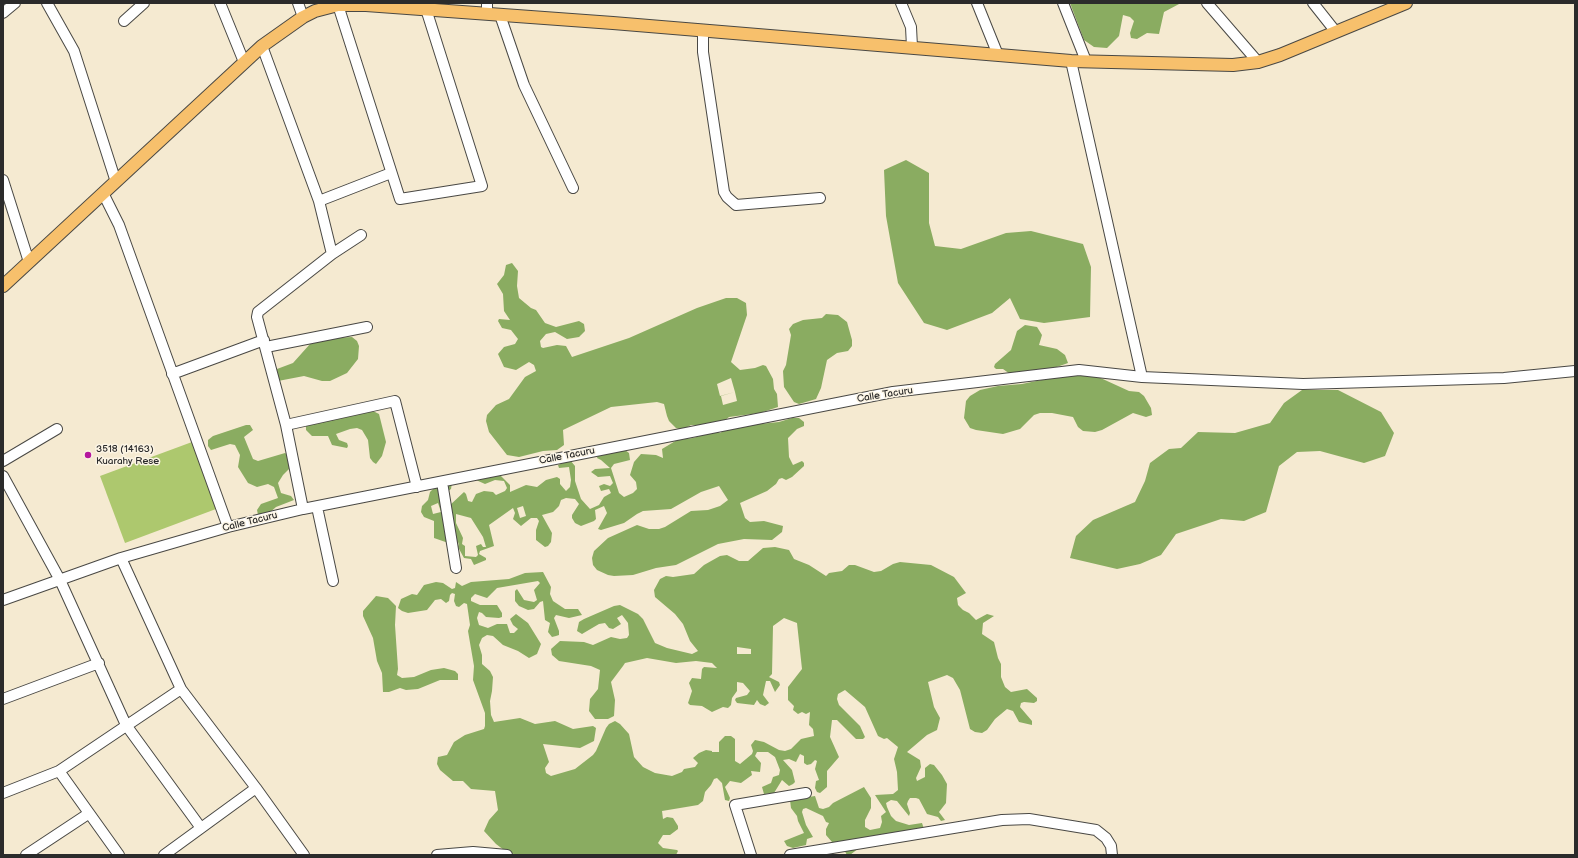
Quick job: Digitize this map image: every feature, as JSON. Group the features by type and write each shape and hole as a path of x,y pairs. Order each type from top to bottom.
{"main road":[{"path":"3,286 262,46 302,17 315,11 338,5 400,5 426,9 487,8 500,15 704,30 1071,61 1233,65 1258,62 1280,55 1406,3"}],"street":[{"path":"3,13 14,3"},
{"path":"47,3 74,51 116,182"},
{"path":"124,21 144,3"},
{"path":"220,3 244,62"},
{"path":"298,3 302,17"},
{"path":"901,3 911,27 912,48"},
{"path":"977,3 998,55"},
{"path":"1063,3 1086,61"},
{"path":"1208,3 1258,62"},
{"path":"1313,3 1336,32"},
{"path":"338,5 400,199 482,186 426,9"},
{"path":"500,15 524,85 572,188"},
{"path":"704,30 703,52 724,192 727,197 736,205 820,198"},
{"path":"262,46 319,201 332,254"},
{"path":"1071,61 1142,377"},
{"path":"319,201 391,173"},
{"path":"3,180 29,262"},
{"path":"103,193 119,225 228,527"},
{"path":"303,509 286,425 257,317 258,312 261,307 332,254 361,235"},
{"path":"172,374 265,344 367,327"},
{"name":"Calle Tacuru","path":"3,600 121,558 228,527 303,509 893,392 1079,370 1142,377 1303,384 1504,378 1575,371"},
{"path":"286,425 395,400 417,487"},
{"path":"3,461 56,429"},
{"path":"3,476 60,580 126,725 201,828"},
{"path":"442,482 456,568"},
{"path":"317,507 333,581"},
{"path":"121,558 181,689 256,788 303,855"},
{"path":"3,699 98,663"},
{"path":"3,793 59,772 181,689"},
{"path":"59,772 119,855"},
{"path":"164,855 256,788"},
{"path":"751,855 736,805 806,793"},
{"path":"26,855 88,814"},
{"path":"790,855 1002,820 1028,819 1096,830 1106,838 1111,846 1112,855"},
{"path":"436,855 473,852 507,855"}],"green space":[{"path":"1070,3 1181,3 1164,12 1159,34 1147,33 1137,39 1131,38 1130,33 1134,21 1130,17 1123,15 1119,36 1107,48 1094,47 1084,40"},
{"path":"906,160 929,173 929,223 935,246 961,249 1006,233 1031,231 1083,244 1091,267 1090,317 1044,323 1020,319 1010,298 992,313 947,330 924,323 898,283 886,216 884,170"},
{"path":"512,263 518,271 517,286 519,298 531,308 536,310 545,323 556,327 579,321 584,324 585,331 579,337 567,339 555,332 546,334 540,341 541,347 543,348 557,345 566,346 572,357 629,338 697,308 726,298 737,298 746,303 747,315 731,362 740,370 755,368 763,365 766,366 773,379 774,389 777,394 778,407 760,413 729,417 724,421 707,425 691,425 682,430 676,428 669,421 664,404 657,402 611,407 563,430 564,445 557,450 543,451 519,457 507,455 489,432 486,421 487,415 496,405 509,399 525,377 536,371 534,365 529,362 516,370 504,367 498,354 504,347 515,344 518,339 511,330 502,328 498,321 499,319 510,320 504,311 503,294 497,284 504,275 506,265","holes":["731,378 735,392 720,396 717,384","735,392 737,401 723,405 721,396"]},
{"path":"826,314 838,315 847,322 852,340 852,346 848,351 837,353 827,360 821,388 816,399 799,404 794,402 784,387 783,371 786,365 791,335 789,329 793,324 803,320 822,318"},
{"path":"1025,325 1037,327 1042,335 1039,345 1057,349 1065,355 1068,363 1054,368 1010,374 1003,369 996,369 994,367 995,364 1011,350 1017,331"},
{"path":"352,337 357,341 359,346 358,359 347,373 330,381 322,381 304,376 278,381 277,369 293,363 310,344 334,338"},
{"path":"1070,374 1094,375 1129,391 1139,392 1144,396 1151,408 1152,415 1146,417 1133,413 1102,430 1095,432 1083,431 1078,427 1073,417 1052,413 1040,413 1034,415 1020,429 1003,434 970,428 964,418 966,401 970,396 980,390 998,386 1022,384"},
{"path":"1302,390 1338,390 1381,412 1394,433 1385,456 1364,463 1320,451 1297,452 1279,466 1266,512 1244,521 1221,519 1176,534 1161,555 1140,564 1117,569 1070,558 1076,536 1093,520 1135,502 1145,481 1150,463 1169,449 1181,448 1198,432 1235,433 1270,423 1284,403"},
{"path":"373,411 379,414 386,442 382,456 376,464 370,458 368,440 362,430 357,428 350,429 336,434 339,440 347,443 347,448 332,445 328,436 312,436 306,430 306,425"},
{"path":"792,418 799,418 804,422 804,426 797,429 788,438 789,457 793,465 802,461 804,466 792,477 786,480 782,478 779,479 776,484 767,491 740,503 745,518 750,522 764,521 783,526 782,532 772,540 744,539 718,544 676,565 656,568 633,575 614,576 597,570 593,565 592,558 594,551 608,538 637,525 649,529 659,529 691,511 708,510 720,506 728,500 719,486 701,492 671,509 643,511 624,523 601,530 598,529 607,513 604,506 595,510 596,519 594,521 581,526 575,523 572,518 572,515 579,504 575,499 566,498 561,500 559,506 553,512 542,515 552,533 551,542 545,547 536,540 536,530 539,521 537,518 531,518 521,526 513,519 515,513 513,508 489,525 494,546 480,551 479,554 486,558 486,560 474,565 471,559 464,558 458,547 459,542 457,546 434,538 434,521 424,517 421,512 422,506 428,500 430,492 434,488 452,483 451,489 447,492 449,506 464,492 468,501 472,502 476,494 484,491 493,492 496,495 505,491 507,488 504,481 495,480 485,484 476,480 499,474 510,485 510,492 526,485 537,487 546,480 557,477 560,479 560,484 566,491 570,487 571,480 569,467 559,468 558,465 570,460 575,466 575,481 581,499 590,509 599,505 604,497 611,493 609,489 601,491 599,486 604,484 610,486 613,483 610,476 598,477 591,472 595,469 610,468 597,458 598,455 616,450 625,450 629,453 630,460 614,464 611,468 619,493 624,497 633,493 637,489 636,482 630,475 634,462 641,454 656,455 663,458 662,449 677,440 693,438 716,431 720,433 731,427 779,422","holes":["438,503 441,512 433,514 431,506","523,506 526,516 520,518 517,508","456,514 471,518 483,537 486,547 483,547 481,544 476,546 478,555 476,557 465,556 465,546 462,544 463,538 456,523"]},
{"path":"250,425 253,430 244,437 253,459 258,461 285,453 288,455 291,467 278,483 281,493 291,496 294,500 276,507 267,515 258,515 257,510 261,504 278,498 274,487 268,484 257,487 248,483 238,467 240,455 235,445 230,444 211,450 208,446 208,440 213,436"},
{"path":"192,442 216,509 125,543 100,476"},
{"path":"775,547 789,550 794,559 809,565 826,576 829,573 842,571 849,565 855,565 874,572 881,571 900,562 931,565 954,577 966,593 957,598 958,605 963,610 969,613 976,620 987,614 994,616 983,623 982,634 994,642 1001,664 1001,677 1005,687 1011,692 1027,689 1037,698 1037,701 1034,703 1021,703 1020,707 1032,721 1032,725 1019,722 1013,711 1007,709 995,719 987,730 982,733 975,732 970,729 960,690 953,678 947,675 928,682 934,707 940,718 937,730 927,735 907,752 920,760 921,767 916,778 917,781 925,777 925,768 930,764 934,765 942,775 947,784 946,803 939,812 945,820 941,821 938,817 927,814 919,799 910,798 908,801 909,816 897,801 891,800 886,803 891,816 896,821 909,825 922,823 924,829 859,848 850,855 847,855 843,848 832,842 826,835 826,829 829,823 826,822 823,816 806,808 803,809 802,812 806,825 813,837 807,839 806,845 793,848 787,846 784,841 804,833 797,816 791,808 790,800 815,796 819,808 823,809 864,787 871,798 871,808 865,820 865,827 870,830 880,828 882,822 881,816 886,812 875,795 893,794 898,790 897,772 894,759 898,747 887,738 884,739 878,736 865,707 845,690 838,694 837,699 839,705 860,726 865,737 863,739 856,739 837,720 832,720 830,737 839,757 827,771 827,787 820,793 817,792 815,788 816,781 819,780 815,769 817,761 815,760 811,764 807,765 804,763 804,756 800,754 796,762 789,759 783,760 792,770 795,782 789,786 782,780 774,793 764,794 762,787 771,783 773,777 779,775 780,770 775,757 768,752 757,752 755,756 761,763 760,772 751,771 752,775 741,783 730,781 725,787 730,798 729,801 725,800 722,783 717,778 714,779 705,792 703,801 698,805 662,811 663,819 667,817 673,818 678,826 678,829 670,835 663,835 658,843 663,848 677,850 676,855 514,854 508,853 496,844 484,831 489,820 498,810 495,791 471,789 463,781 453,781 440,770 437,764 438,757 447,755 454,742 465,735 484,729 485,726 485,713 473,680 474,666 468,631 470,625 467,604 464,603 459,607 456,606 454,601 455,594 452,593 449,601 446,603 441,599 435,600 427,610 408,613 398,608 401,599 412,594 417,595 424,585 436,582 443,583 452,589 455,588 456,582 462,586 471,582 509,579 525,573 543,572 551,587 550,594 553,601 565,609 578,609 582,615 569,618 556,615 554,618 559,635 552,637 548,632 550,623 545,620 543,601 540,602 534,609 528,610 519,606 515,601 515,591 517,589 524,600 534,602 537,600 534,590 540,583 538,581 497,588 487,598 475,594 471,598 471,601 480,605 497,605 502,613 502,617 499,618 486,617 479,612 477,618 479,625 488,628 497,624 507,624 510,633 514,633 518,629 513,625 510,619 516,614 528,623 541,644 537,654 529,658 518,651 503,645 493,636 487,635 482,638 479,645 482,655 482,664 490,671 493,677 490,701 491,715 494,722 520,718 535,724 555,721 573,729 593,726 596,728 594,741 580,748 543,744 549,762 545,768 546,773 551,776 575,769 593,755 606,728 609,724 615,721 620,724 629,734 634,757 643,767 655,773 672,776 682,772 684,769 695,767 698,763 693,758 699,753 706,750 719,752 719,742 725,736 731,736 735,739 735,761 740,764 752,754 753,751 751,745 755,740 764,742 779,750 785,751 791,749 801,739 814,736 813,729 809,725 810,712 806,714 802,712 798,714 793,710 794,706 788,700 788,687 802,669 797,623 784,618 773,626 772,674 769,677 779,682 780,685 775,692 770,681 766,681 763,695 769,703 765,706 760,704 757,700 754,705 737,703 735,700 736,698 747,695 750,691 743,683 737,682 737,691 732,698 731,705 728,708 723,707 712,712 702,706 690,705 688,703 692,691 689,683 692,678 701,679 702,669 704,667 717,668 712,663 696,661 676,663 647,658 625,663 611,682 615,700 614,716 608,719 595,719 589,711 590,699 598,689 600,670 591,666 559,661 552,655 551,649 560,641 584,642 593,645 611,637 620,639 627,638 629,635 628,623 622,615 617,618 621,624 613,629 609,628 605,623 599,624 582,634 577,631 579,622 614,606 620,605 638,614 643,619 655,643 667,648 692,654 698,651 690,641 683,624 675,614 655,597 654,590 660,579 666,576 673,577 694,574 704,565 720,556 727,555 739,561 748,561 763,548","holes":["737,647 751,649 751,654 737,654"]},
{"path":"376,596 388,598 396,606 395,625 398,669 397,675 402,678 414,677 431,670 444,668 455,671 458,674 458,680 440,680 418,689 406,690 400,688 389,692 383,692 382,673 377,661 373,638 363,616 363,611"}],"place":[{"name":"3518 (14163) Kuarahy Rese","path":"88,455"}]}
